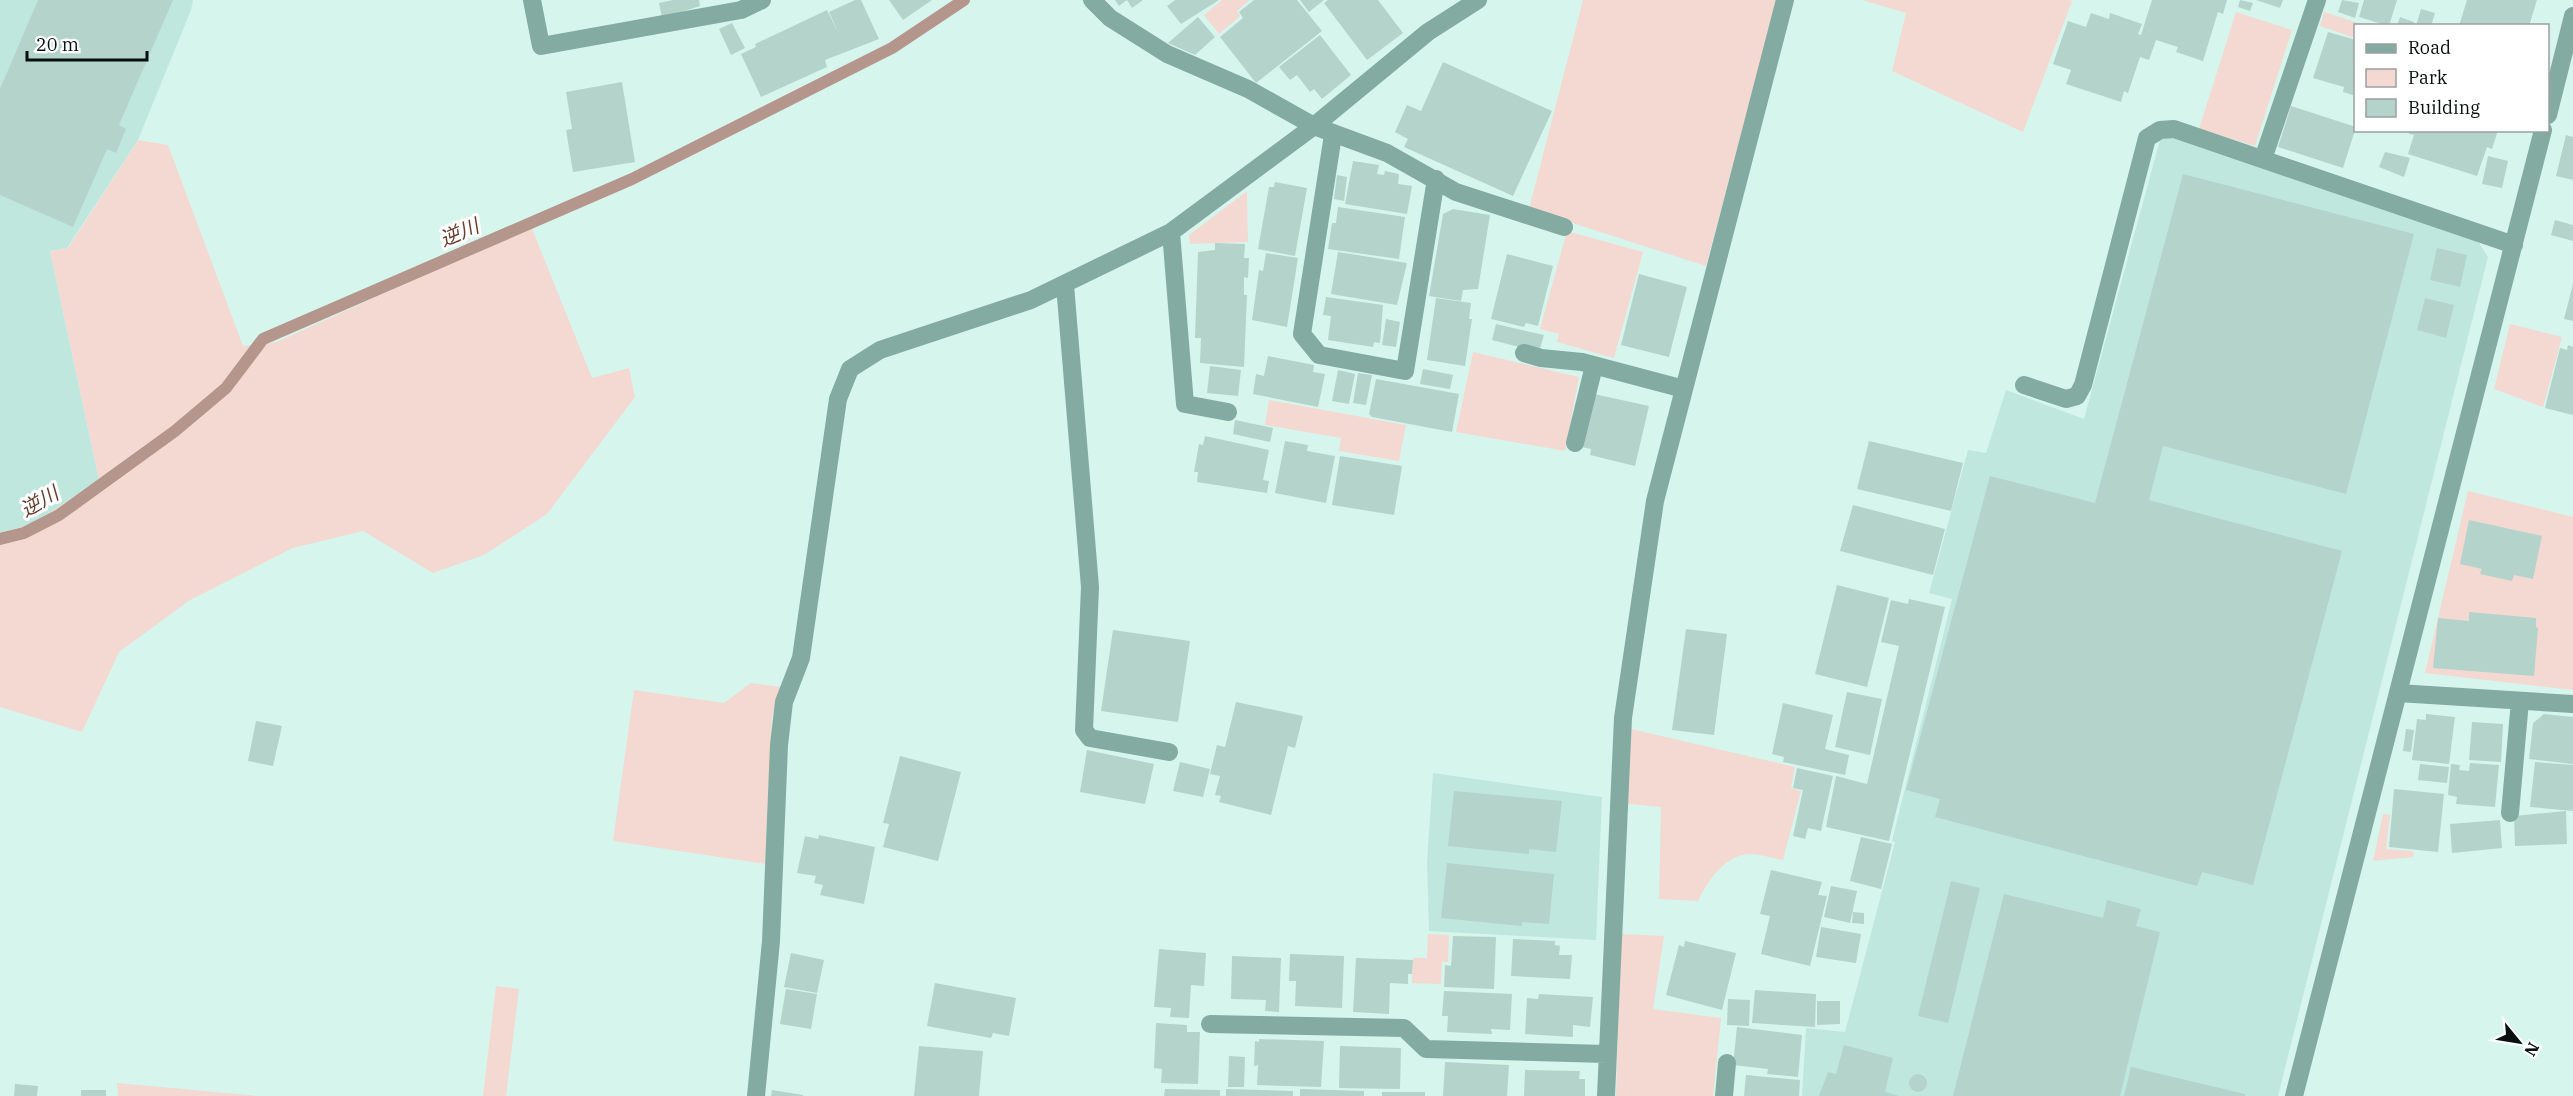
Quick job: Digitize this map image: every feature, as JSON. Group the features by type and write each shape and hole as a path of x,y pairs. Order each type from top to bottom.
{"street":[{"path":"532,0 541,46 741,10 762,0"},
{"path":"1092,0 1110,18 1167,54 1248,88 1314,126 1333,135 1387,153 1456,192 1564,227"},
{"path":"756,1096 771,940 779,745 784,702 801,658 838,399 850,369 862,359 880,350 1031,300 1171,232 1314,126 1428,32 1478,0"},
{"path":"1606,1096 1606,1054 1623,718 1655,501 1785,0"},
{"path":"2263,159 2317,0"},
{"path":"2549,107 2573,16"},
{"path":"2024,385 2066,399 2077,396 2083,385 2147,138 2160,130 2174,129 2514,245"},
{"path":"2294,1096 2542,132"},
{"path":"1333,135 1302,334 1319,355 1405,371 1436,179"},
{"path":"1171,232 1185,404 1228,412"},
{"path":"1065,285 1090,586 1084,730 1090,738 1169,752"},
{"path":"1524,353 1594,366 1684,389"},
{"path":"1575,443 1594,366"},
{"path":"2398,693 2572,704"},
{"path":"2510,813 2520,701"},
{"path":"1210,1024 1404,1028 1426,1049 1606,1054"},
{"path":"1724,1096 1727,1063"}],"shaded area":[{"path":"0,0 193,0 138,140 67,248 50,251 99,480 33,524 0,533"},
{"path":"2169,137 2478,241 2488,257 2278,1096 1802,1096 1806,1028 1845,1032 1895,842 1892,841 1952,599 1929,593 1968,450 1986,453 2006,390 2084,419 2160,140"},
{"path":"1433,773 1602,797 1596,940 1429,931 1427,862"}],"green space":[{"path":"1222,0 1250,0 1237,11 1240,16 1219,34 1204,15"},
{"path":"1583,0 1777,0 1706,266 1529,209"},
{"path":"1862,0 2072,1 2023,132 1892,71 1906,13"},
{"path":"2236,12 2292,30 2255,146 2199,129"},
{"path":"2324,12 2362,24 2354,24 2354,38 2320,26"},
{"path":"138,140 168,145 243,346 277,342 531,226 592,378 629,368 635,397 547,514 484,555 433,573 363,531 293,548 190,600 119,652 82,732 0,707 0,533 33,524 99,480 50,251 68,248"},
{"path":"1247,191 1248,242 1190,244 1189,235"},
{"path":"1567,231 1643,252 1614,358 1557,342 1559,334 1540,329"},
{"path":"2510,324 2562,337 2543,407 2494,389"},
{"path":"1473,352 1579,377 1565,451 1456,432"},
{"path":"1269,400 1406,425 1399,461 1339,451 1341,438 1265,425"},
{"path":"2468,491 2573,517 2573,690 2425,673"},
{"path":"751,683 781,687 772,718 765,864 613,841 634,690 724,703"},
{"path":"1631,729 1795,767 1791,788 1801,791 1783,860 1753,854 1740,856 1732,859 1718,871 1698,901 1659,899 1661,807 1628,804"},
{"path":"2383,814 2390,815 2386,849 2413,851 2414,857 2373,861"},
{"path":"1428,934 1449,935 1448,962 1442,962 1441,984 1412,983 1413,958 1427,958"},
{"path":"1621,934 1664,936 1653,1009 1721,1018 1713,1096 1616,1096"},
{"path":"496,986 519,989 506,1096 483,1096"},
{"path":"117,1083 258,1096 118,1096"}],"building":[{"path":"38,0 173,0 119,125 126,129 116,153 107,149 73,227 0,195 0,89"},
{"path":"673,0 699,0 700,6 662,18 659,3"},
{"path":"855,0 861,0 879,39 825,60 827,67 761,97 741,54 756,47 755,44 827,10 839,34 829,12"},
{"path":"889,0 932,0 903,20"},
{"path":"1115,0 1127,0 1119,6"},
{"path":"1127,0 1143,0 1132,8"},
{"path":"1175,0 1219,0 1181,24 1167,6"},
{"path":"1254,0 1297,0 1322,31 1256,83 1220,37 1243,18 1239,12"},
{"path":"1300,0 1324,0 1309,12"},
{"path":"1328,0 1378,0 1403,33 1367,60 1324,3"},
{"path":"2152,0 2227,0 2223,14 2218,12 2203,61 2176,52 2178,47 2156,40 2149,60 2140,57 2128,93 2124,91 2121,102 2066,84 2071,70 2053,64 2068,21 2086,27 2091,13 2109,19 2110,13 2142,24 2138,34 2141,35"},
{"path":"2240,0 2253,3 2250,11 2238,7"},
{"path":"2256,0 2283,0 2280,8"},
{"path":"2342,0 2359,3 2355,18 2338,12"},
{"path":"2364,0 2397,0 2390,24 2359,17"},
{"path":"2467,0 2537,0 2530,24 2460,24"},
{"path":"2421,9 2435,13 2432,24 2417,24"},
{"path":"1198,17 1215,37 1195,55 1168,43"},
{"path":"2400,17 2414,22 2414,24 2398,24"},
{"path":"732,23 745,48 731,55 719,29"},
{"path":"2328,32 2354,39 2353,95 2343,92 2344,87 2313,78"},
{"path":"1320,35 1351,75 1322,99 1314,89 1310,92 1297,75 1290,80 1279,67"},
{"path":"1443,62 1552,111 1513,196 1404,147 1408,139 1395,132 1407,105 1421,111"},
{"path":"622,82 635,162 573,172 566,130 572,129 566,92"},
{"path":"2291,106 2354,126 2354,132 2343,168 2278,147"},
{"path":"2410,132 2497,132 2492,149 2487,147 2477,176 2408,154 2414,135 2409,134"},
{"path":"2566,135 2573,137 2573,180 2556,176"},
{"path":"2385,152 2410,158 2404,177 2379,167"},
{"path":"2488,156 2508,161 2502,188 2482,184"},
{"path":"1353,161 1379,165 1377,174 1384,175 1385,171 1399,174 1398,184 1412,186 1407,214 1345,204"},
{"path":"2183,174 2414,234 2346,494 2163,446 2149,500 2342,551 2253,885 2202,872 2197,886 1935,817 1940,799 1906,790 1990,476 2095,503"},
{"path":"1337,175 1347,177 1344,201 1334,199"},
{"path":"1275,182 1307,188 1295,256 1258,249 1269,187 1274,187"},
{"path":"1338,207 1405,217 1399,259 1328,249 1332,223 1336,223"},
{"path":"1453,209 1490,215 1478,289 1463,290 1461,301 1429,296 1443,214"},
{"path":"2555,220 2573,225 2573,241 2551,235"},
{"path":"1215,243 1245,244 1244,258 1249,258 1248,278 1244,277 1244,295 1247,295 1244,367 1200,363 1201,338 1195,338 1198,252 1215,250"},
{"path":"2437,248 2467,255 2460,287 2430,280"},
{"path":"1338,252 1407,263 1397,305 1331,294"},
{"path":"1266,253 1298,258 1287,327 1252,320 1259,270 1263,271"},
{"path":"1507,254 1553,266 1538,326 1526,323 1524,327 1491,319"},
{"path":"1639,274 1687,287 1669,357 1621,345"},
{"path":"2573,284 2573,321 2564,319"},
{"path":"1326,297 1383,305 1380,343 1374,342 1373,347 1328,340 1331,316 1323,315"},
{"path":"1436,298 1471,303 1469,319 1472,319 1465,366 1427,360"},
{"path":"2425,298 2454,305 2446,338 2417,330"},
{"path":"1386,319 1400,322 1396,347 1382,345"},
{"path":"1496,324 1544,335 1539,352 1492,340"},
{"path":"2568,345 2573,347 2573,415 2545,408 2560,348 2567,350"},
{"path":"1268,356 1314,365 1313,372 1325,374 1318,407 1253,394 1256,374 1264,376"},
{"path":"1210,366 1241,370 1238,396 1207,393"},
{"path":"1423,369 1453,375 1450,389 1420,384"},
{"path":"1338,370 1355,374 1349,404 1332,401"},
{"path":"1358,373 1372,375 1366,405 1353,403"},
{"path":"1376,379 1459,394 1452,432 1372,417 1369,414"},
{"path":"1594,394 1649,406 1635,466 1590,455 1591,449 1582,447"},
{"path":"1235,420 1273,428 1270,442 1233,434"},
{"path":"1205,436 1269,450 1263,480 1269,481 1267,493 1197,482 1198,472 1194,472 1199,444 1203,445"},
{"path":"1285,441 1308,445 1307,451 1335,456 1326,503 1275,493"},
{"path":"1869,441 1963,463 1951,511 1857,489"},
{"path":"1340,456 1402,466 1394,515 1332,505"},
{"path":"1853,505 1945,529 1933,575 1840,551"},
{"path":"2469,520 2542,536 2533,579 2514,575 2512,581 2480,574 2482,569 2460,564"},
{"path":"1837,585 1889,598 1867,687 1815,674"},
{"path":"1909,599 1945,607 1889,841 1826,827 1836,776 1867,784 1899,646 1881,642 1891,600 1908,604"},
{"path":"2469,612 2536,618 2538,628 2534,676 2433,668 2438,618 2469,621"},
{"path":"1686,629 1727,634 1714,735 1672,730"},
{"path":"1113,630 1190,641 1178,722 1101,711"},
{"path":"1847,692 1882,699 1870,755 1835,747"},
{"path":"1236,702 1303,716 1295,748 1288,746 1271,815 1219,802 1221,796 1215,795 1220,776 1210,774 1217,745 1225,747"},
{"path":"1783,703 1833,715 1825,749 1849,755 1845,775 1783,762 1784,757 1772,754"},
{"path":"2426,714 2455,717 2449,764 2412,760 2417,719 2426,720"},
{"path":"2544,714 2573,717 2573,764 2529,759 2533,723"},
{"path":"256,721 282,726 273,766 248,761"},
{"path":"2472,722 2503,724 2501,762 2469,760"},
{"path":"2406,729 2414,730 2411,752 2403,751"},
{"path":"1087,750 1154,764 1145,804 1080,792"},
{"path":"900,756 961,772 938,861 883,847 889,824 883,823"},
{"path":"1180,762 1210,769 1203,797 1173,791"},
{"path":"2535,762 2573,765 2573,811 2530,807"},
{"path":"2470,763 2499,765 2495,807 2456,804 2457,797 2448,795 2451,764 2460,765 2459,770 2469,771"},
{"path":"2420,764 2449,767 2447,783 2418,780"},
{"path":"1797,768 1833,776 1821,831 1808,828 1805,839 1793,836 1803,790 1793,788"},
{"path":"2394,789 2444,794 2438,852 2389,847"},
{"path":"1454,791 1562,801 1556,852 1529,849 1529,854 1448,846"},
{"path":"2566,811 2567,844 2515,846 2514,816"},
{"path":"2500,820 2502,848 2452,853 2450,824"},
{"path":"819,835 875,847 864,904 820,895 823,885 814,883 816,876 797,873 805,836 818,839"},
{"path":"1861,837 1892,844 1881,889 1850,881"},
{"path":"1447,863 1554,874 1549,924 1522,922 1522,926 1441,918"},
{"path":"1771,870 1822,882 1818,895 1827,896 1810,966 1761,954 1770,916 1760,914"},
{"path":"1951,881 1980,888 1948,1023 1918,1016"},
{"path":"1831,886 1857,891 1850,923 1824,917"},
{"path":"2004,894 2103,918 2107,900 2141,909 2136,926 2160,932 2120,1096 1953,1096"},
{"path":"1853,912 1864,913 1864,924 1852,923"},
{"path":"1821,927 1861,934 1856,963 1816,957"},
{"path":"1453,936 1496,937 1494,989 1444,987 1445,965 1451,966"},
{"path":"1513,939 1555,941 1555,945 1560,946 1559,955 1572,955 1570,979 1511,976"},
{"path":"1685,941 1736,953 1722,1010 1666,995 1679,945 1684,947"},
{"path":"1159,949 1206,953 1204,986 1191,985 1189,1018 1170,1017 1171,1008 1154,1007"},
{"path":"791,953 824,960 817,993 784,987"},
{"path":"1290,954 1344,956 1342,1008 1295,1006 1296,981 1289,981"},
{"path":"1232,956 1281,958 1279,1012 1265,1011 1266,1000 1231,999"},
{"path":"1356,958 1413,960 1412,974 1408,974 1408,984 1390,983 1389,1014 1353,1012"},
{"path":"935,983 1016,998 1009,1036 993,1033 991,1038 927,1026"},
{"path":"786,989 817,994 811,1029 780,1024"},
{"path":"1755,990 1816,994 1815,1027 1752,1023"},
{"path":"1444,991 1512,994 1510,1030 1491,1029 1492,1034 1447,1032 1448,1016 1442,1016"},
{"path":"1539,994 1593,997 1590,1027 1573,1025 1573,1037 1525,1034 1527,998 1538,999"},
{"path":"1728,999 1750,1000 1749,1026 1727,1025"},
{"path":"1817,1001 1840,1001 1840,1024 1817,1025"},
{"path":"1156,1023 1187,1025 1187,1032 1200,1032 1198,1084 1161,1083 1162,1069 1154,1068"},
{"path":"1737,1027 1802,1035 1798,1077 1767,1074 1768,1069 1733,1065"},
{"path":"1259,1039 1324,1041 1321,1087 1257,1085 1258,1065 1254,1066 1255,1041 1259,1042"},
{"path":"1844,1045 1893,1058 1885,1092 1899,1096 1819,1096 1828,1072 1836,1074"},
{"path":"919,1046 983,1051 979,1096 914,1096"},
{"path":"1340,1046 1401,1048 1400,1089 1339,1088"},
{"path":"1229,1056 1245,1057 1244,1087 1228,1087"},
{"path":"1445,1062 1509,1065 1507,1096 1443,1096"},
{"path":"2131,1067 2245,1094 2245,1096 2124,1096"},
{"path":"1525,1070 1580,1071 1579,1079 1585,1079 1585,1096 1524,1096"},
{"path":"1918,1074 1924,1077 1927,1083 1924,1089 1918,1092 1912,1089 1909,1083 1912,1077"},
{"path":"1746,1075 1800,1080 1799,1096 1744,1096"},
{"path":"15,1084 38,1086 37,1096 14,1096"},
{"path":"1165,1089 1220,1090 1220,1096 1164,1096"},
{"path":"1226,1089 1293,1091 1293,1096 1226,1096"},
{"path":"1300,1089 1364,1091 1364,1096 1300,1096"},
{"path":"81,1090 106,1090 106,1096 81,1096"},
{"path":"772,1090 803,1095 803,1096 771,1096"},
{"path":"1382,1092 1425,1092 1425,1096 1382,1096"}],"waterway":[{"name":"逆川","path":"0,539 24,533 59,515 175,431 226,388 263,339 632,179 892,48 964,0"}]}
